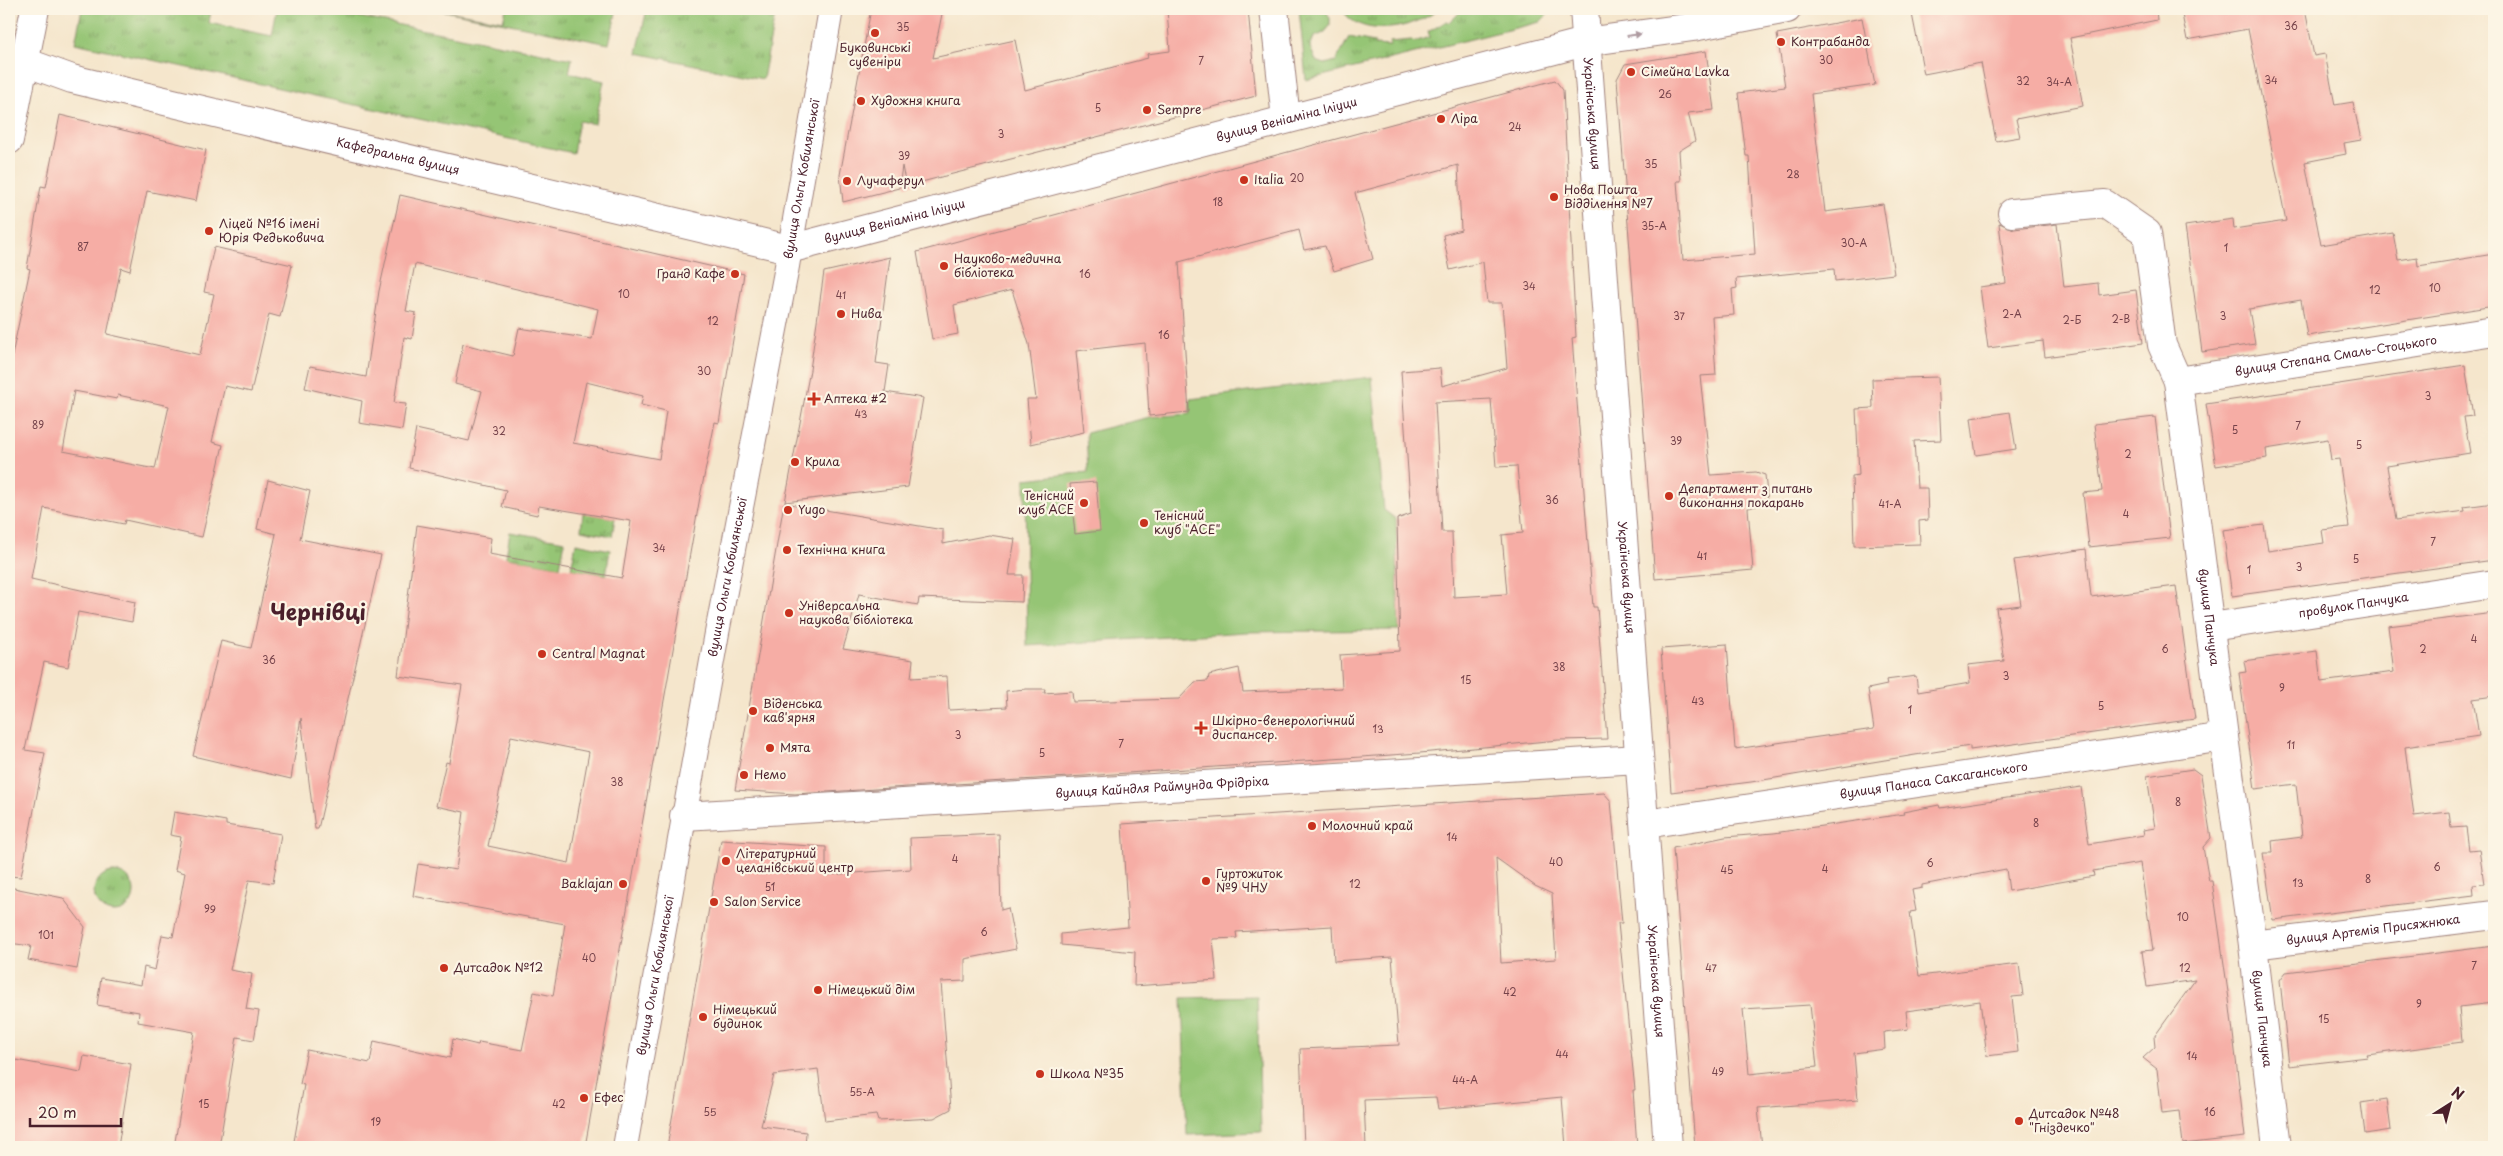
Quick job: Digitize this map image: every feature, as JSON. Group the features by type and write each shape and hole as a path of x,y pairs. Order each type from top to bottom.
{"street":[{"path":"9,140 17,59 35,9"},
{"name":"вулиця Ольги Кобилянської","path":"626,1147 684,816 789,249 831,9"},
{"path":"1274,9 1286,119"},
{"name":"Українська вулиця","path":"1584,9 1668,1147"},
{"name":"вулиця Веніаміна Іліуци","path":"789,249 1585,42 1693,27 1787,9"},
{"name":"Кафедральна вулиця","path":"17,59 72,79 789,249"},
{"name":"вулиця Панчука","path":"2012,212 2105,204 2147,233 2162,345 2178,381 2253,945 2277,1147"},
{"name":"вулиця Степана Смаль-Стоцького","path":"2178,381 2494,332"},
{"name":"провулок Панчука","path":"2211,627 2494,584"},
{"name":"вулиця Панаса Саксаганського","path":"1645,824 2224,737"},
{"name":"вулиця Кайндля Раймунда Фрідріха","path":"684,816 1639,759"},
{"name":"вулиця Артемія Присяжнюка","path":"2253,945 2494,915"}],"green space":[{"path":"82,9 211,9 209,23 272,36 277,9 319,9 572,59 569,73 604,81 595,124 579,121 573,153 75,43"},
{"path":"435,9 503,21 506,9 617,9 609,44"},
{"path":"647,9 776,9 763,79 637,53"},
{"path":"1299,9 1325,9 1330,18 1330,26 1324,33 1314,37 1310,47 1316,61 1325,64 1336,61 1349,37 1374,42 1374,45 1390,46 1390,42 1412,40 1414,42 1430,37 1428,32 1447,21 1449,23 1461,11 1459,9 1546,9 1547,15 1540,22 1306,80"},
{"path":"1342,9 1439,9 1417,22 1389,28 1375,28 1362,25 1350,19"},
{"path":"1372,377 1384,510 1396,519 1399,630 1246,632 1027,646 1025,479 1088,472 1086,433 1150,417 1190,414 1190,399"},
{"path":"583,513 615,518 612,536 581,530"},
{"path":"510,532 565,541 560,567 506,557"},
{"path":"576,543 610,550 606,575 571,569"},
{"path":"118,872 125,875 131,881 134,892 133,900 125,909 118,912 110,912 103,909 95,900 94,888 97,881 106,873"},
{"path":"1257,996 1261,1132 1187,1135 1182,998"}],"building":[{"path":"871,9 943,9 933,58 1015,40 1025,90 1148,58 1147,54 1170,51 1167,9 1248,9 1256,96 906,186 902,166 899,188 843,202 840,175"},
{"path":"1911,9 2156,9 2157,20 2070,38 2083,106 2016,119 2020,137 1996,141 1981,63 1924,74"},
{"path":"2181,9 2305,9 2314,56 2325,54 2335,105 2353,102 2361,140 2344,143 2346,154 2305,162 2321,245 2393,233 2398,260 2417,257 2418,266 2494,254 2494,306 2307,336 2301,300 2249,309 2255,344 2202,352 2185,226 2233,219 2234,229 2286,221 2248,29 2187,40"},
{"path":"1862,18 1875,85 1811,94 1825,212 1883,204 1894,274 1835,281 1834,269 1736,279 1737,288 1732,289 1734,315 1712,317 1716,375 1700,376 1711,475 1756,472 1765,475 1768,503 1748,508 1753,570 1655,579 1617,79 1625,64 1706,51 1714,110 1688,113 1695,141 1679,151 1681,181 1677,181 1683,260 1755,254 1749,156 1746,156 1738,93 1785,87 1777,34"},
{"path":"1555,80 1563,90 1576,337 1572,338 1593,607 1597,607 1607,739 1558,740 1420,753 795,794 735,790 784,503 943,530 943,544 989,535 1015,539 1009,575 1023,575 1022,602 919,598 918,605 859,594 843,649 913,660 911,678 947,676 949,710 1007,707 1006,691 1026,689 1045,689 1044,693 1072,691 1073,702 1179,699 1195,682 1208,681 1209,675 1239,668 1243,692 1342,688 1340,655 1400,651 1397,519 1411,514 1401,371 1440,368 1442,386 1507,368 1502,303 1487,303 1483,262 1450,270 1443,235 1461,230 1458,165 1355,193 1373,259 1334,271 1325,246 1304,250 1299,230 1179,262 1189,412 1149,416 1145,343 1076,351 1084,432 1031,444 1027,399 1036,399 1029,344 1012,290 954,305 958,334 932,339 917,252","holes":["1491,399 1496,467 1517,466 1523,533 1502,535 1507,594 1454,597 1452,532 1442,532 1435,402"]},
{"path":"60,115 206,150 196,201 147,191 130,271 121,268 107,334 200,355 214,294 204,292 214,247 292,265 280,317 269,314 251,392 225,386 212,442 223,445 202,537 125,520 124,524 44,508 31,579 135,602 132,622 78,612 68,667 44,662 25,750 45,753 21,877 9,876 9,370 30,269 27,268 41,186 46,187","holes":["74,391 117,399 118,395 169,406 155,469 63,451"]},
{"path":"400,195 744,274 719,423 715,422 700,497 585,1147 293,1147 304,1085 300,1084 307,1050 370,1063 374,1041 450,1058 453,1039 478,1045 479,1042 522,1050 534,992 553,996 565,924 413,896 418,864 456,870 464,812 436,806 446,762 449,763 462,685 398,676 417,525 491,538 489,554 622,578 631,521 539,506 537,515 502,507 506,490 409,468 416,429 469,441 482,391 455,384 463,344 513,356 519,328 592,339 598,309 415,264 406,311 416,313 412,339 404,337 394,403 406,404 402,430 359,423 362,401 305,388 310,366 366,377 379,291","holes":["586,382 643,396 641,405 666,411 659,459 573,443","511,736 589,752 569,863 488,846"]},
{"path":"1999,223 2014,229 2057,224 2064,287 2098,283 2099,295 2136,290 2143,343 2045,357 2043,341 1988,348 1980,287 2006,283"},
{"path":"890,257 876,363 889,365 885,392 923,398 908,487 785,502 810,370 824,272"},
{"path":"2465,365 2473,416 2464,417 2470,453 2387,466 2396,520 2465,511 2464,507 2494,503 2494,560 2232,596 2223,530 2264,525 2268,551 2324,543 2322,530 2349,527 2339,459 2331,460 2328,439 2266,449 2267,458 2216,466 2206,404"},
{"path":"1938,377 1941,440 1914,441 1917,488 1927,488 1928,520 1919,521 1920,544 1854,546 1852,476 1859,475 1856,409 1873,408 1872,379"},
{"path":"2010,412 2016,449 1976,455 1971,418"},
{"path":"2155,417 2170,538 2089,547 2083,493 2102,491 2094,424"},
{"path":"268,480 310,491 300,539 381,555 318,829 315,829 301,718 291,779 193,756 221,641 251,648 276,534 257,529"},
{"path":"1096,482 1100,531 1075,534 1070,484"},
{"path":"2086,549 2091,597 2176,586 2195,719 1970,750 1970,746 1751,782 1671,792 1661,649 1727,644 1735,749 1874,729 1868,689 1887,685 1886,680 1916,676 1918,692 1970,683 1968,665 2004,661 1996,608 2021,605 2014,560"},
{"path":"2494,613 2494,696 2473,699 2479,736 2405,747 2414,816 2449,812 2451,828 2466,827 2469,850 2479,849 2484,884 2473,885 2474,895 2273,920 2263,853 2273,853 2272,841 2302,837 2296,784 2255,789 2239,673 2246,672 2244,661 2317,651 2321,682 2394,672 2388,626"},
{"path":"2193,769 2201,775 2211,838 2203,847 2209,881 2212,881 2229,999 2245,1137 2183,1144 2179,1111 2162,1113 2157,1069 2143,1058 2155,1047 2154,1037 2195,980 2147,987 2142,951 2153,950 2140,863 2093,871 2094,876 2009,891 2006,869 1922,885 1922,888 1912,890 1916,911 1910,912 1919,976 2019,964 2023,996 2012,997 2018,1052 1987,1056 1980,1001 1906,1011 1908,1029 1884,1032 1885,1049 1854,1053 1858,1100 1758,1108 1762,1147 1695,1147 1673,848 1725,837 1774,833 1904,814 1903,812 1939,805 1940,808 2081,787 2089,844 2144,835 2143,830 2155,828 2147,776","holes":["1810,1005 1817,1067 1749,1074 1743,1009"]},
{"path":"1604,793 1611,801 1622,923 1618,923 1635,1090 1633,1090 1637,1147 1566,1147 1562,1097 1438,1109 1436,1097 1364,1100 1366,1147 1304,1147 1300,1049 1399,1045 1392,957 1334,961 1332,926 1236,932 1237,938 1213,939 1217,980 1134,986 1135,952 1061,945 1061,934 1128,927 1122,824","holes":["1496,858 1535,886 1552,894 1556,959 1501,963"]},
{"path":"174,812 226,821 226,825 281,834 273,883 249,880 230,970 252,974 246,1009 259,1011 254,1040 237,1037 219,1147 174,1147 194,1032 138,1022 139,1012 97,1005 101,978 141,985 144,967 155,970 162,935 173,937 185,873 175,870 181,837 170,835"},
{"path":"999,834 1001,910 1008,908 1016,949 965,959 965,981 941,982 951,1109 934,1118 878,1121 876,1115 825,1121 818,1069 774,1075 761,1126 806,1132 805,1147 667,1147 721,840 826,847 826,875 911,869 910,838"},
{"path":"9,887 63,898 85,927 77,969 28,960 31,946 9,943"},
{"path":"2494,946 2494,1003 2459,1007 2462,1042 2367,1055 2368,1057 2289,1066 2280,980 2286,972"},
{"path":"84,1056 131,1064 118,1147 9,1147 9,1106 16,1060 81,1072"},
{"path":"2387,1099 2391,1130 2365,1134 2361,1103"}],"place":[{"name":"Буковинські сувеніри","path":"875,33"},
{"name":"Контрабанда","path":"1781,42"},
{"name":"Сімейна Lavka","path":"1631,72"},
{"name":"Художня книга","path":"861,101"},
{"name":"Sempre","path":"1147,110"},
{"name":"Ліра","path":"1441,119"},
{"name":"Italia","path":"1244,180"},
{"name":"Лучаферул","path":"847,181"},
{"name":"Нова Пошта Відділення №7","path":"1554,197"},
{"name":"Ліцей №16 імені Юрія Федьковича","path":"209,231"},
{"name":"Науково-медична бібліотека","path":"944,266"},
{"name":"Гранд Кафе","path":"735,274"},
{"name":"Нива","path":"841,314"},
{"name":"Аптека #2","path":"814,399"},
{"name":"Крила","path":"795,462"},
{"name":"Департамент з питань виконання покарань","path":"1669,496"},
{"name":"Тенісний клуб АСЕ","path":"1084,503"},
{"name":"Yugo","path":"788,510"},
{"name":"Тенісний клуб \"ACE\"","path":"1144,523"},
{"name":"Технічна книга","path":"787,550"},
{"name":"Універсальна наукова бібліотека","path":"789,613"},
{"name":"Central Magnat","path":"542,654"},
{"name":"Віденська кав'ярня","path":"753,711"},
{"name":"Шкірно-венерологічний диспансер.","path":"1201,728"},
{"name":"Мята","path":"770,748"},
{"name":"Немо","path":"744,775"},
{"name":"Молочний край","path":"1312,826"},
{"name":"Літературний целанівський центр","path":"726,861"},
{"name":"Гуртожиток №9 ЧНУ","path":"1206,881"},
{"name":"Baklajan","path":"623,884"},
{"name":"Salon Service","path":"714,902"},
{"name":"Дитсадок №12","path":"444,968"},
{"name":"Німецький дім","path":"818,990"},
{"name":"Німецький будинок","path":"703,1017"},
{"name":"Школа №35","path":"1040,1074"},
{"name":"Ефес","path":"584,1098"},
{"name":"Дитсадок №48 \"Гніздечко\"","path":"2019,1121"}],"district":[{"name":"Чернівці","path":"318,612"}]}
